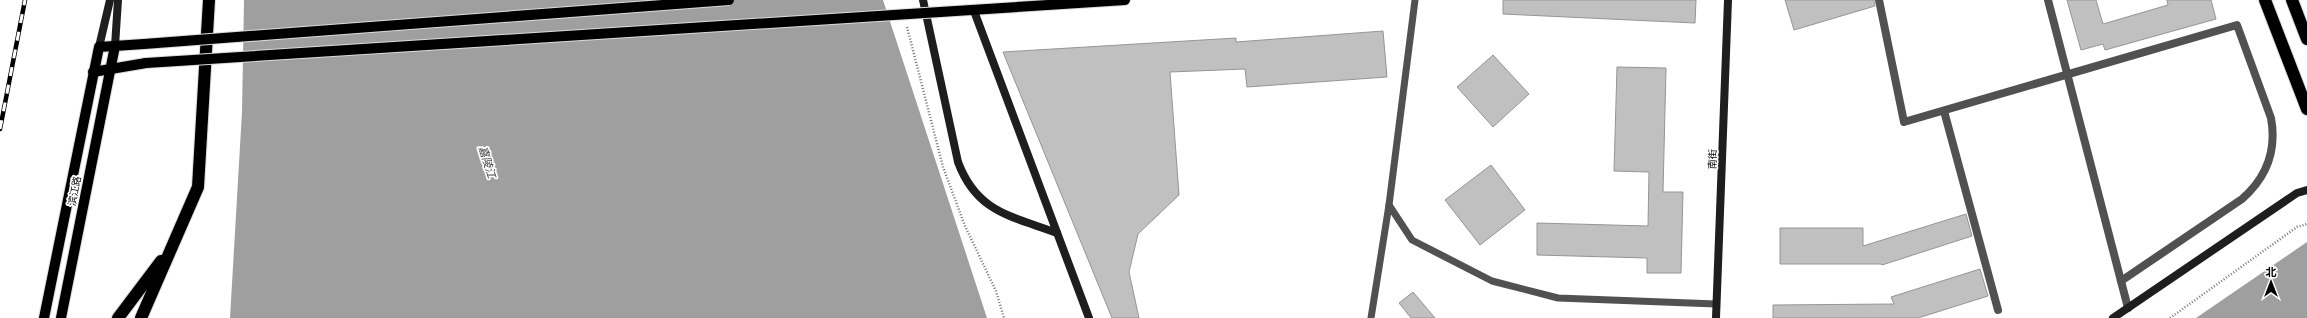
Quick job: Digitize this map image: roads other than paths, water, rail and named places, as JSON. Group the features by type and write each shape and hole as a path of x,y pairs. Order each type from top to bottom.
{"highway":[{"path":"141,318 198,188 209,0"},
{"path":"2265,0 2307,109"},
{"path":"2292,0 2307,39"},
{"path":"118,318 173,246"}],"main road":[{"path":"99,47 729,0"},
{"path":"93,72 146,62 974,11 1125,0"},
{"name":"滨江路","path":"61,318 115,46"},
{"name":"滨江路","path":"44,318 99,47"}],"street":[{"name":"滨江路","path":"99,47 110,0"},
{"name":"滨江路","path":"115,46 118,0"},
{"path":"923,0 958,162 963,175 974,192 989,207 1014,219 1057,233"},
{"name":"南街","path":"1716,318 1728,0"},
{"path":"1879,0 1904,122 2067,76 2237,25 2271,118 2273,140 2269,163 2258,183 2250,192 2121,281"},
{"path":"2048,0 2128,308"},
{"path":"974,11 1089,318"},
{"path":"1944,111 1998,310"},
{"path":"2113,318 2297,193 2307,190"}],"lane":[{"path":"1371,318 1389,205 1415,0"},
{"path":"1389,205 1412,240 1492,281 1558,298 1716,304"}],"water":[{"name":"嘉陵江","path":"244,0 883,0 987,318 230,318 242,112"},
{"path":"2307,242 2307,318 2196,318"}],"railway":[{"path":"0,129 25,0"}]}
